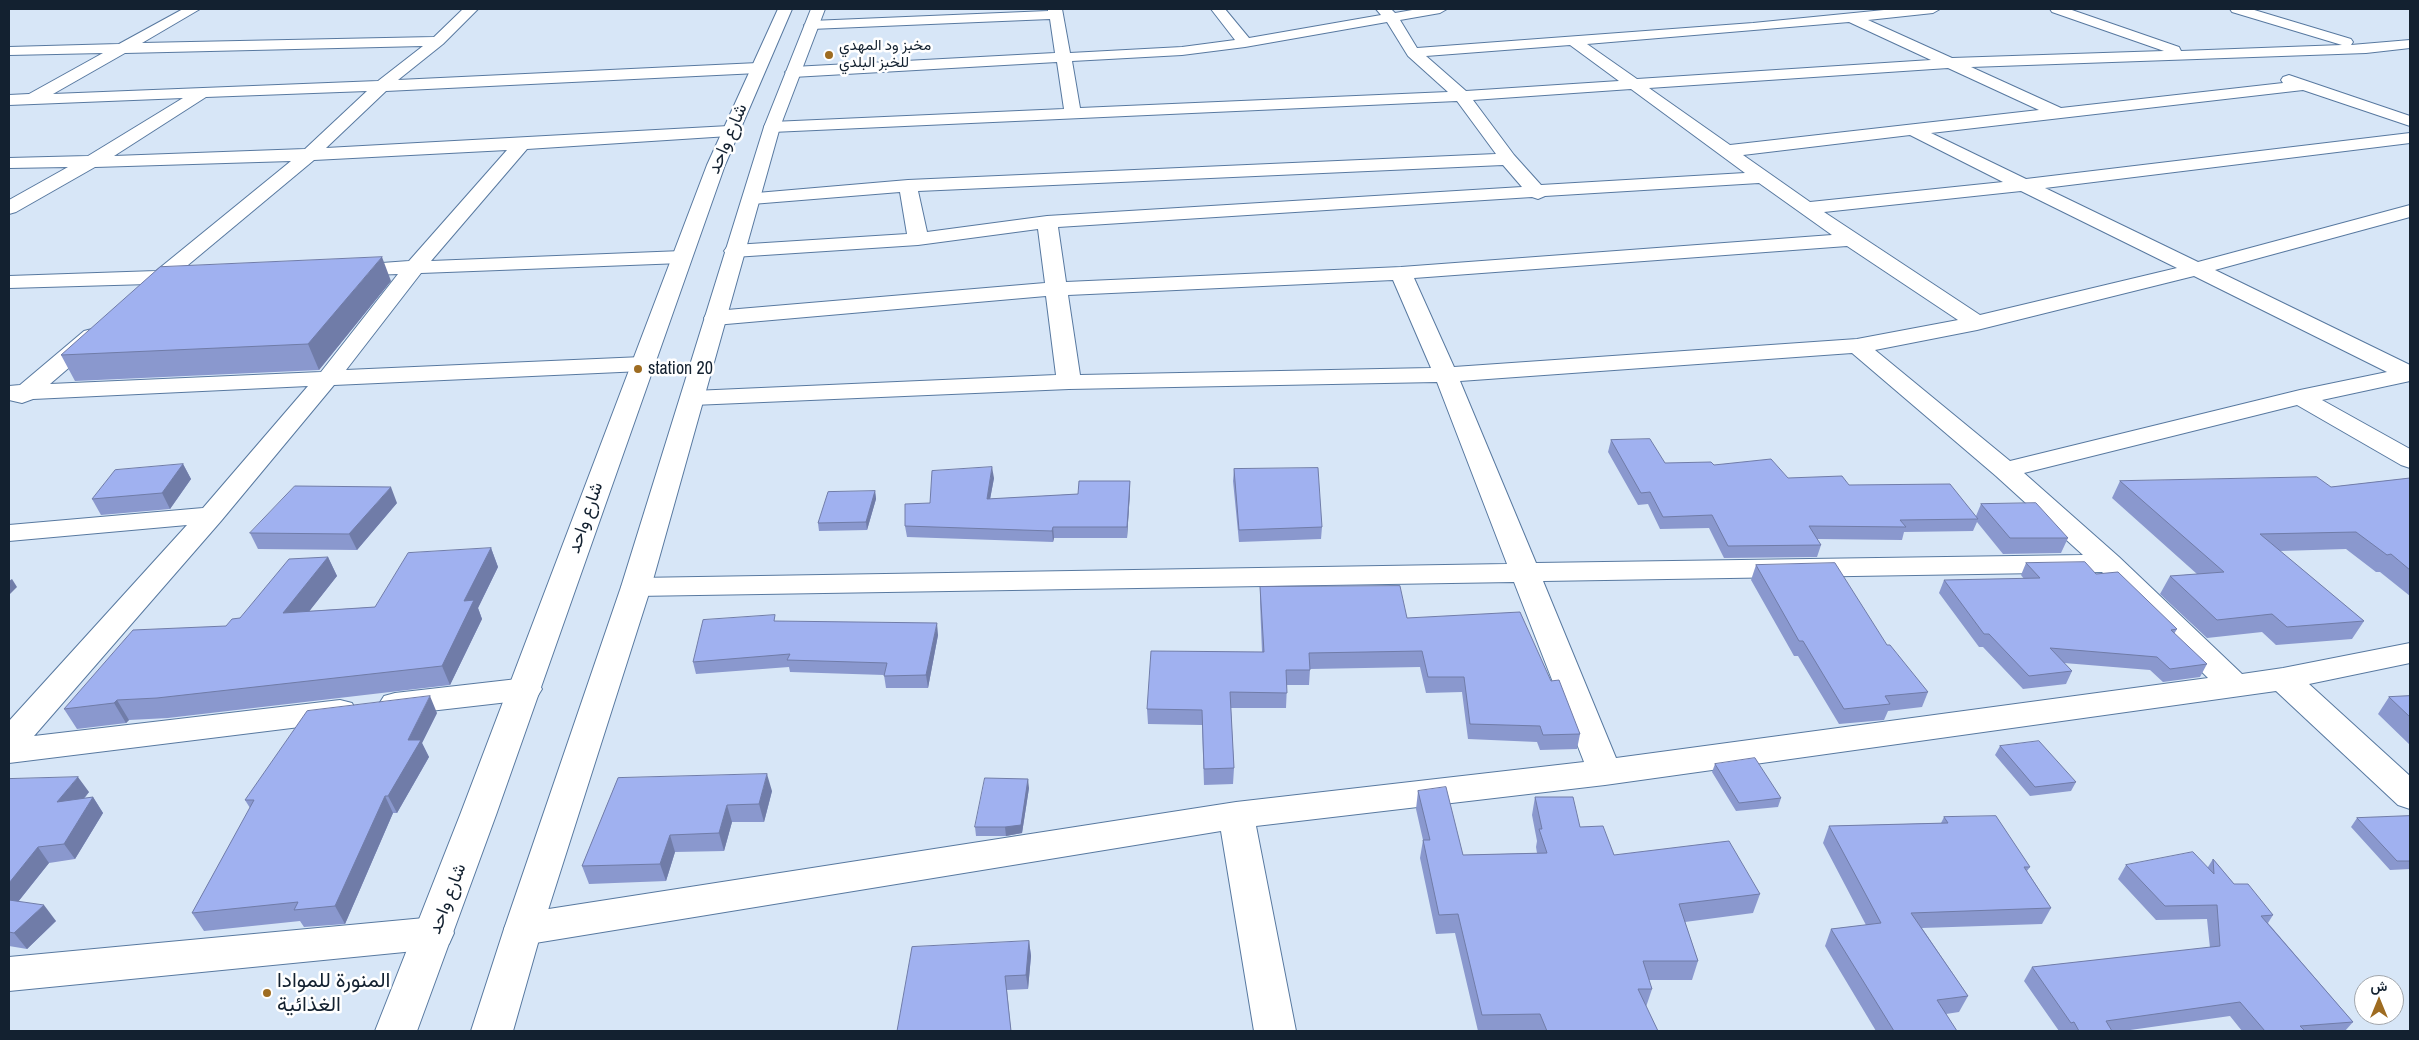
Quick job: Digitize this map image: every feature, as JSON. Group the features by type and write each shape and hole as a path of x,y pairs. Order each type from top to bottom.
{"street":[{"path":"9,110 193,9"},
{"path":"138,296 309,155 382,86 438,41 472,9"},
{"name":"شارع واحد","path":"396,1031 435,933 526,689 642,364 729,131 785,9"},
{"path":"1218,9 1244,43"},
{"path":"793,72 1182,51 1244,43 1387,13 1440,9"},
{"path":"1413,53 1753,27 1853,18 1880,11 1933,9"},
{"path":"2057,9 2190,55"},
{"path":"2242,10 2267,9"},
{"path":"2242,10 2401,59"},
{"path":"815,17 1055,12 1073,114"},
{"path":"1387,13 1413,53 1462,96 1508,158 1538,193"},
{"path":"1727,16 1753,27"},
{"name":"شارع واحد","path":"492,1031 523,929 636,587 772,127 815,17"},
{"path":"1853,18 2058,113"},
{"path":"1572,40 1635,83 1851,240 1977,323"},
{"path":"9,51 438,41"},
{"path":"772,127 1462,96 1950,63 2366,49 2410,44"},
{"path":"2212,54 2410,121"},
{"path":"9,100 202,94 758,68"},
{"path":"1728,151 2305,85"},
{"path":"9,208 91,162 202,94"},
{"path":"1912,130 2196,271 2410,374"},
{"path":"9,163 309,155 521,145 729,131"},
{"path":"1807,208 2022,185 2410,138"},
{"path":"9,742 211,515 327,379 414,268 521,145"},
{"path":"752,198 908,186 1508,158"},
{"path":"734,251 918,239 1047,222 1538,193 1764,177"},
{"path":"908,186 918,239"},
{"path":"693,398 1069,382 1446,375 1857,346 1916,337 2196,271 2410,211"},
{"path":"1047,222 1069,382"},
{"path":"715,318 1055,289 1401,273 1851,240"},
{"path":"327,271 682,257"},
{"path":"1401,273 1446,375 1605,772"},
{"path":"9,282 209,275"},
{"path":"9,408 18,392 108,322"},
{"path":"1857,346 2005,470 2109,563 2234,684"},
{"path":"18,392 642,364"},
{"path":"2005,470 2300,397 2410,374"},
{"path":"2300,397 2410,460"},
{"path":"9,532 211,515"},
{"path":"636,587 2109,563"},
{"path":"523,929 1236,815 1605,772 2234,684 2283,679 2410,653"},
{"path":"2283,679 2410,796"},
{"path":"9,751 526,689"},
{"path":"1236,815 1275,1031"},
{"path":"9,974 435,933"}],"building":[{"path":"382,257 308,344 61,355 160,267"},
{"path":"1650,439 1665,463 1711,462 1714,465 1771,459 1788,478 1842,476 1849,485 1950,484 1978,519 1900,520 1906,527 1809,526 1821,545 1728,546 1712,515 1663,517 1650,492 1641,493 1611,440"},
{"path":"183,464 162,493 92,499 115,470"},
{"path":"992,467 987,499 1078,494 1079,481 1130,481 1127,527 1053,527 1052,531 905,526 905,504 930,503 932,471"},
{"path":"1318,468 1322,527 1239,530 1234,469"},
{"path":"2317,477 2331,487 2410,478 2410,570 2391,554 2387,555 2356,532 2260,534 2364,621 2287,627 2272,614 2217,620 2170,576 2224,572 2120,481"},
{"path":"295,486 391,487 349,534 250,533"},
{"path":"875,491 866,522 818,523 828,492"},
{"path":"2036,503 2068,538 2010,538 1981,504"},
{"path":"491,548 464,601 474,600 442,666 157,698 117,700 114,703 64,709 133,630 226,626 232,619 240,618 289,559 328,557 283,613 375,607 408,553"},
{"path":"2085,562 2096,574 2118,572 2177,629 2171,630 2207,664 2170,669 2157,657 2050,648 2072,671 2029,676 1989,634 1984,634 1944,580 2040,578 2026,563"},
{"path":"1835,563 1887,645 1890,645 1928,692 1885,696 1890,704 1844,709 1803,641 1799,641 1756,565"},
{"path":"1400,586 1407,618 1520,612 1551,681 1559,680 1580,734 1543,735 1540,726 1470,724 1464,677 1428,677 1422,651 1309,653 1310,670 1286,670 1287,693 1230,692 1234,768 1204,769 1202,710 1147,709 1151,651 1264,652 1260,587"},
{"path":"775,615 774,621 937,623 926,675 884,676 887,663 787,660 790,654 693,662 703,620"},
{"path":"430,696 408,740 421,740 388,796 385,796 335,906 294,910 298,902 192,913 254,800 245,800 307,711"},
{"path":"2410,696 2410,717 2389,697"},
{"path":"2039,741 2076,782 2035,787 2000,746"},
{"path":"1755,758 1781,798 1739,803 1715,764"},
{"path":"767,774 759,804 727,805 719,833 670,835 660,864 582,866 618,778"},
{"path":"78,777 57,802 93,797 64,844 38,847 9,883 9,779"},
{"path":"985,778 1028,779 1021,825 975,827"},
{"path":"1446,787 1463,855 1547,853 1539,829 1542,829 1535,797 1573,797 1580,827 1603,826 1614,855 1729,841 1760,894 1679,904 1698,961 1643,961 1652,989 1638,989 1658,1031 1547,1031 1540,1014 1482,1015 1458,914 1439,915 1423,840 1430,840 1418,791"},
{"path":"1996,816 2030,867 2024,867 2051,908 1911,913 1968,996 1937,1000 1957,1031 1894,1031 1831,929 1881,923 1829,826 1948,823 1944,817"},
{"path":"2410,816 2410,861 2397,861 2357,818"},
{"path":"2193,852 2214,874 2213,859 2234,884 2248,884 2273,915 2261,916 2353,1022 2300,1026 2305,1031 2265,1031 2240,1002 2106,1021 2112,1031 2079,1031 2074,1022 2071,1023 2032,967 2220,946 2217,905 2165,906 2126,865"},
{"path":"9,900 44,905 14,933 9,932"},
{"path":"1029,941 1026,975 1005,976 1011,1031 897,1031 912,947"}],"place":[{"name":"مخبز ود المهدي للخبز البلدي","path":"829,55"},
{"name":"station 20","path":"638,369"},
{"name":"المنورة للموادا الغذائية","path":"267,993"}]}
